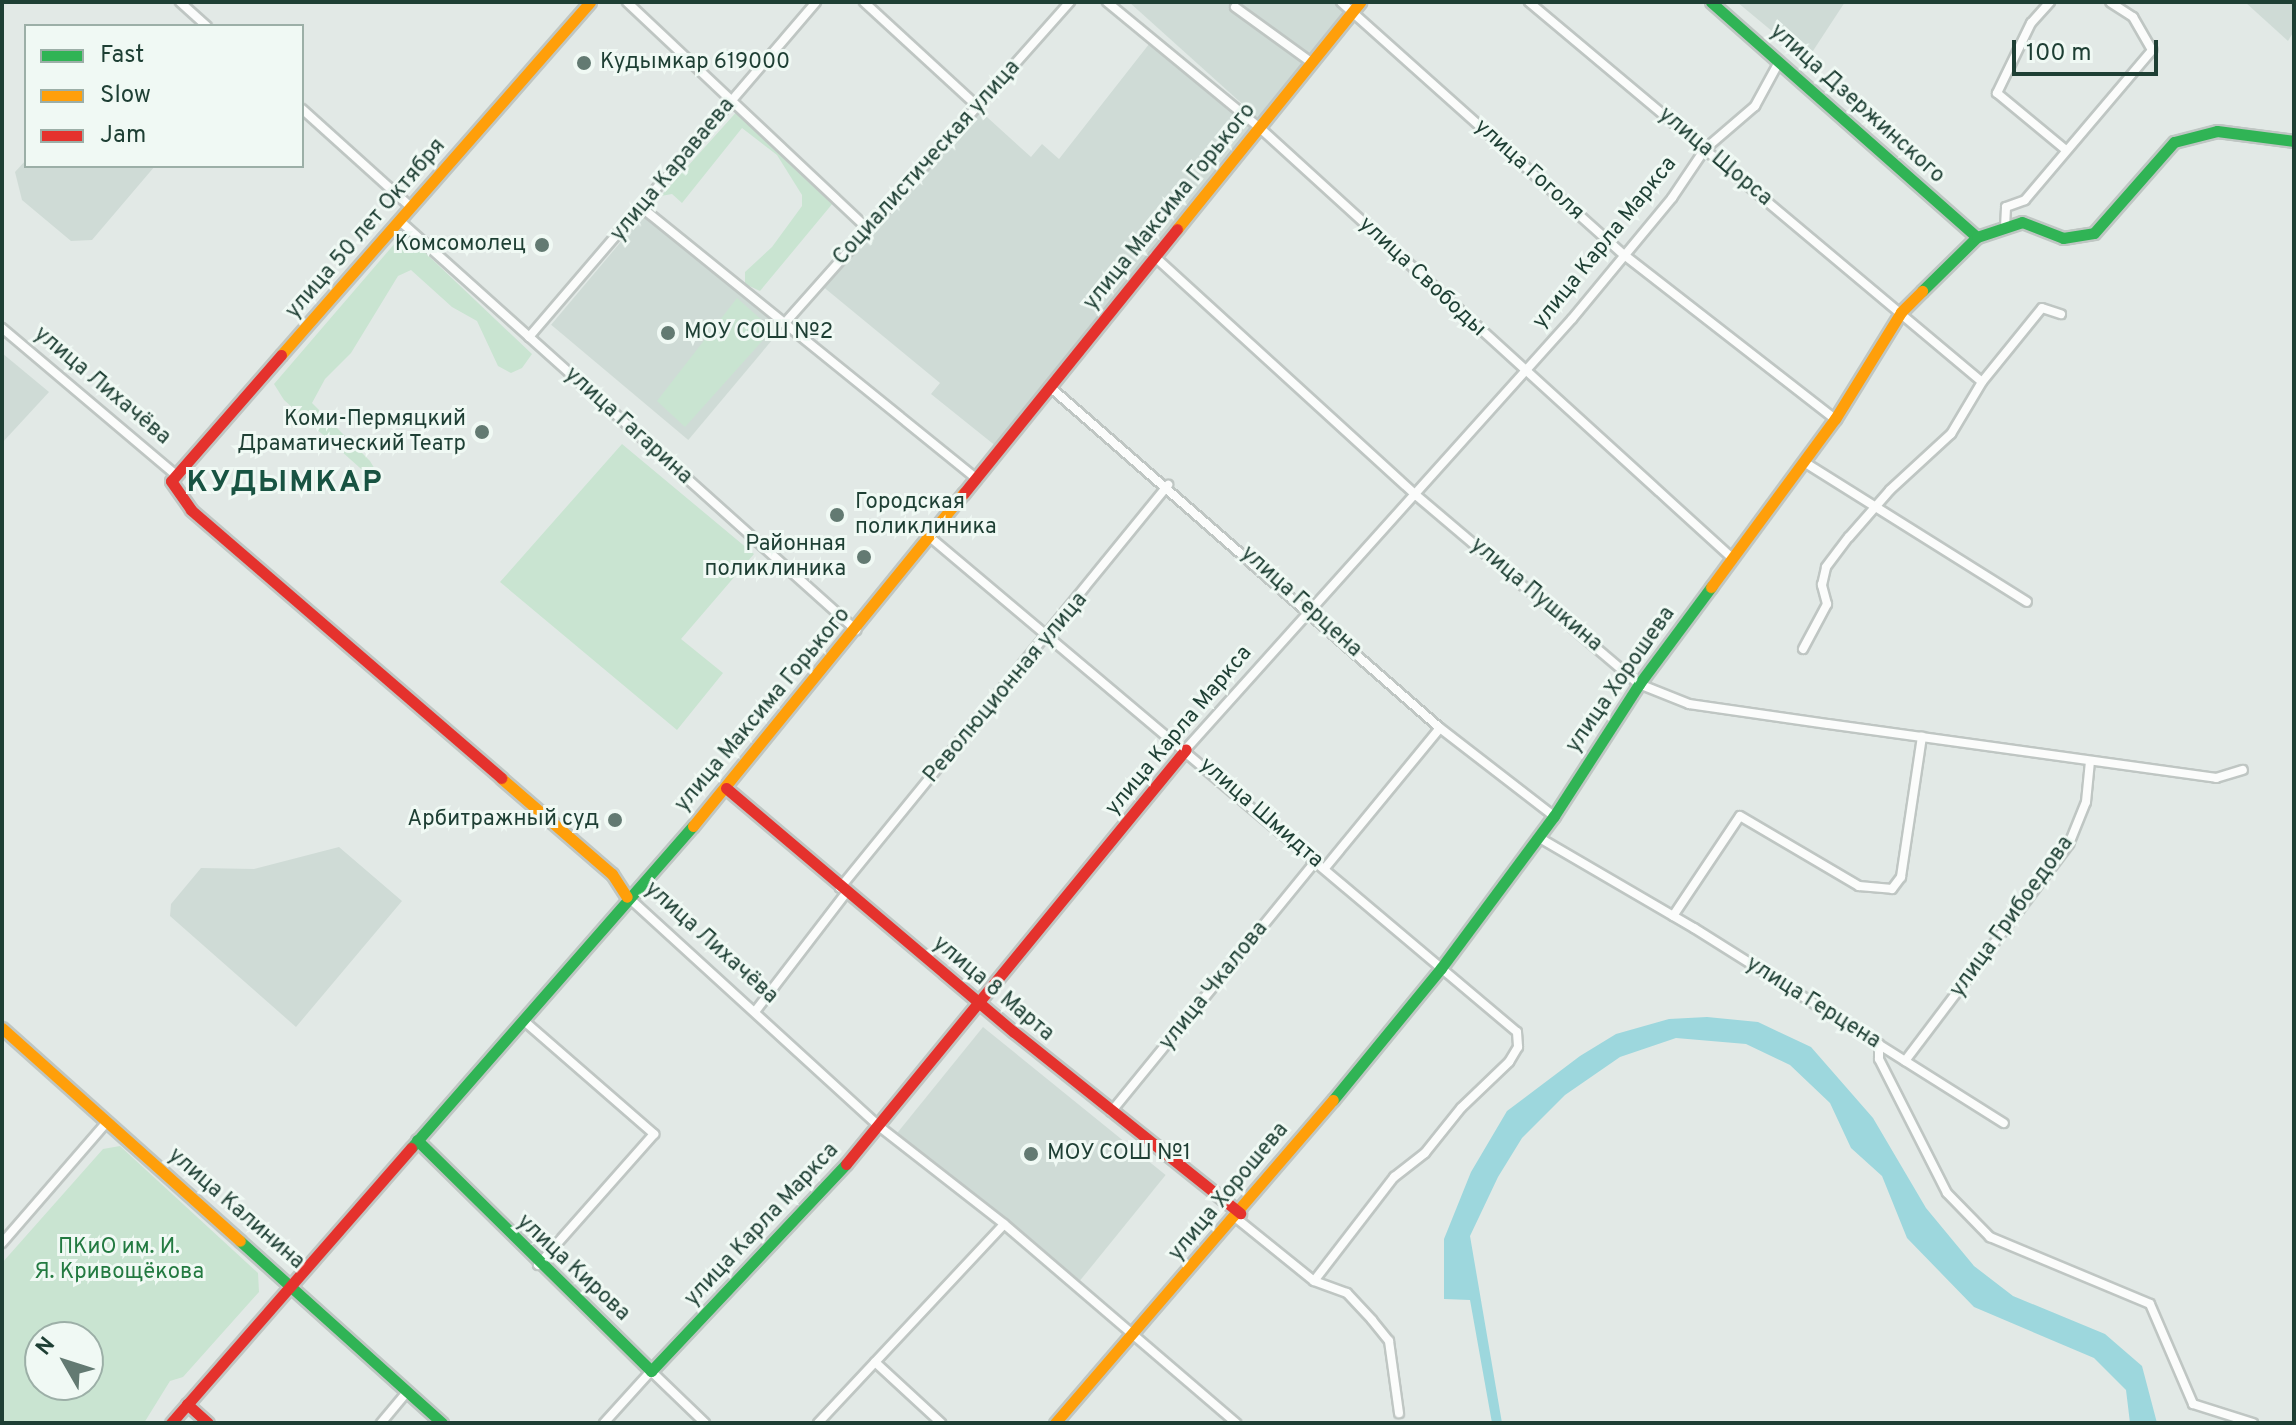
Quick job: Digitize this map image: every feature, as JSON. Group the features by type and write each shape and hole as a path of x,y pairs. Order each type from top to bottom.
{"street":[{"path":"180,2 205,24"},
{"name":"улица 50 лет Октября","path":"173,478 590,2"},
{"path":"627,2 869,230"},
{"name":"улица Караваева","path":"529,337 816,2"},
{"path":"864,2 978,107"},
{"name":"Социалистическая улица","path":"784,324 1070,2"},
{"name":"улица Свободы","path":"1107,2 1260,128 1732,558"},
{"name":"улица Гоголя","path":"1341,2 1356,7 1623,254 1835,419"},
{"name":"улица Щорса","path":"1529,2 1982,382"},
{"name":"улица Дзержинского","path":"1711,2 1977,237"},
{"path":"2050,2 2031,23 1997,93 2066,150"},
{"path":"2005,227 2006,207 2025,200 2152,50 2133,17 2110,2"},
{"path":"1235,7 1312,63"},
{"name":"улица Максима Горького","path":"171,1423 627,897 726,788 856,631 1356,7"},
{"name":"улица Карла Маркса","path":"604,1423 737,1285 880,1127 1186,749 1417,496 1525,372 1705,149 1755,106 1779,62"},
{"path":"304,111 412,208"},
{"name":"улица Хорошева","path":"1055,1423 1238,1216 1441,968 1554,816 1639,684 1835,419 1901,312 1977,237 2022,222 2073,239 2094,233 2174,142 2217,131 2294,141"},
{"path":"641,207 977,479"},
{"name":"улица Гагарина","path":"400,221 856,631"},
{"name":"улица Пушкина","path":"1154,256 1417,496 1639,684 1689,704 2216,778 2243,770"},
{"path":"1803,649 1827,604 1822,585 1826,567 1873,508 1951,434 1982,382 2042,308 2061,314"},
{"name":"улица Лихачёва","path":"2,328 173,478 191,510 612,874 627,897 757,1009 880,1127 1004,1224 1236,1423"},
{"name":"улица Герцена","path":"1050,387 1311,609 1440,728 1554,816"},
{"path":"1804,462 2027,602"},
{"name":"Революционная улица","path":"757,1009 843,890 1168,485"},
{"name":"улица Шмидта","path":"931,538 1044,637 1186,749 1517,1032 1518,1047 1425,1153 1394,1177 1314,1281"},
{"path":"1325,868 1440,728"},
{"path":"1673,916 1740,816 1859,886 1892,889 1901,877 1922,737"},
{"name":"улица Грибоедова","path":"1905,1061 2069,844 2086,802 2090,761"},
{"name":"улица 8 Марта","path":"726,788 843,890 1238,1216"},
{"name":"улица Герцена","path":"1538,837 1673,916 2004,1123"},
{"name":"улица Чкалова","path":"1111,1112 1316,861"},
{"path":"523,1020 654,1134 538,1265"},
{"name":"улица Калинина","path":"2,1028 106,1123 292,1283 442,1423"},
{"path":"1879,1044 1879,1059 1947,1193 1990,1237 2150,1304 2193,1404 2253,1423"},
{"path":"2,1243 106,1123"},
{"name":"улица Кирова","path":"417,1140 538,1265 705,1423"},
{"path":"1238,1216 1314,1281 1347,1293 1389,1341 1399,1413"},
{"path":"818,1423 1004,1224"},
{"path":"875,1362 941,1423"},
{"path":"381,1423 407,1392"},
{"path":"187,1404 208,1423"}],"shaded area":[{"path":"1129,2 1349,2 1353,5 1259,119"},
{"path":"1737,2 1845,2 1807,60"},
{"path":"2245,2 2294,2 2294,31 2288,41"},
{"path":"1153,39 1254,125 997,447 931,394 940,383 821,285 977,108 1031,157 1042,144 1059,159"},
{"path":"24,162 24,168 153,168 92,240 71,241 22,200 15,172"},
{"name":"МОУ СОШ №2","path":"645,213 782,328 688,440 551,325"},
{"path":"2,353 49,392 2,443"},
{"path":"339,847 402,901 296,1027 170,916 171,904 201,868 254,869"},
{"name":"МОУ СОШ №1","path":"983,1027 1166,1175 1080,1281 897,1133"}],"green space":[{"path":"740,108 831,195 833,203 760,291 745,284 745,272 772,247 802,206 802,195 777,155 742,128 682,203 672,194 661,196"},
{"path":"396,242 416,244 532,354 522,368 511,373 498,366 477,321 452,307 411,270 398,276 351,353 325,379 312,403 370,461 376,471 369,476 284,400 274,384"},
{"path":"737,298 765,323 765,338 685,427 657,401"},
{"path":"622,444 754,554 681,639 723,673 677,730 500,582"},
{"name":"ПКиО им. И. Я. Кривощёкова","path":"120,1146 258,1273 259,1292 183,1377 170,1381 144,1423 2,1423 2,1263 103,1149"}],"water":[{"path":"1707,1017 1758,1022 1811,1047 1873,1118 1926,1208 1974,1266 2013,1296 2105,1334 2142,1366 2157,1423 2130,1423 2126,1390 2094,1358 1974,1307 1907,1238 1882,1176 1851,1148 1830,1103 1790,1065 1746,1044 1676,1038 1620,1057 1565,1095 1522,1138 1498,1177 1470,1236 1502,1423 1492,1423 1470,1300 1444,1299 1444,1239 1471,1172 1507,1111 1580,1056 1616,1034 1669,1019"}],"traffic: fast":[{"path":"1711,2 1977,237"},
{"path":"1922,291 1977,237 2022,222 2063,238 2094,233 2174,142 2217,131 2294,141"},
{"path":"1333,1100 1441,968 1554,816 1639,684 1711,587"},
{"path":"411,1148 693,826"},
{"path":"417,1140 651,1371 846,1164"},
{"path":"240,1241 442,1423"}],"traffic: slow":[{"path":"281,355 590,2"},
{"path":"1177,229 1360,2"},
{"path":"1711,587 1835,419 1901,312 1922,291"},
{"path":"693,826 964,493"},
{"path":"501,778 612,874 627,897"},
{"path":"2,1028 240,1241"},
{"path":"1055,1423 1333,1100"}],"traffic: jam":[{"path":"964,493 1177,229"},
{"path":"281,355 171,481 191,510 501,778"},
{"path":"846,1164 1186,749"},
{"path":"726,788 1014,1032 1240,1213"},
{"path":"171,1423 411,1148"},
{"path":"187,1404 208,1423"}],"place":[{"name":"Кудымкар 619000","path":"584,63"},
{"name":"Комсомолец","path":"542,245"},
{"name":"МОУ СОШ №2","path":"668,333"},
{"name":"Коми-Пермяцкий Драматический Театр","path":"482,432"},
{"name":"Городская поликлиника","path":"837,515"},
{"name":"Районная поликлиника","path":"864,557"},
{"name":"Арбитражный суд","path":"615,820"},
{"name":"МОУ СОШ №1","path":"1031,1154"}],"district":[{"name":"КУДЫМКАР","path":"285,484"}]}
